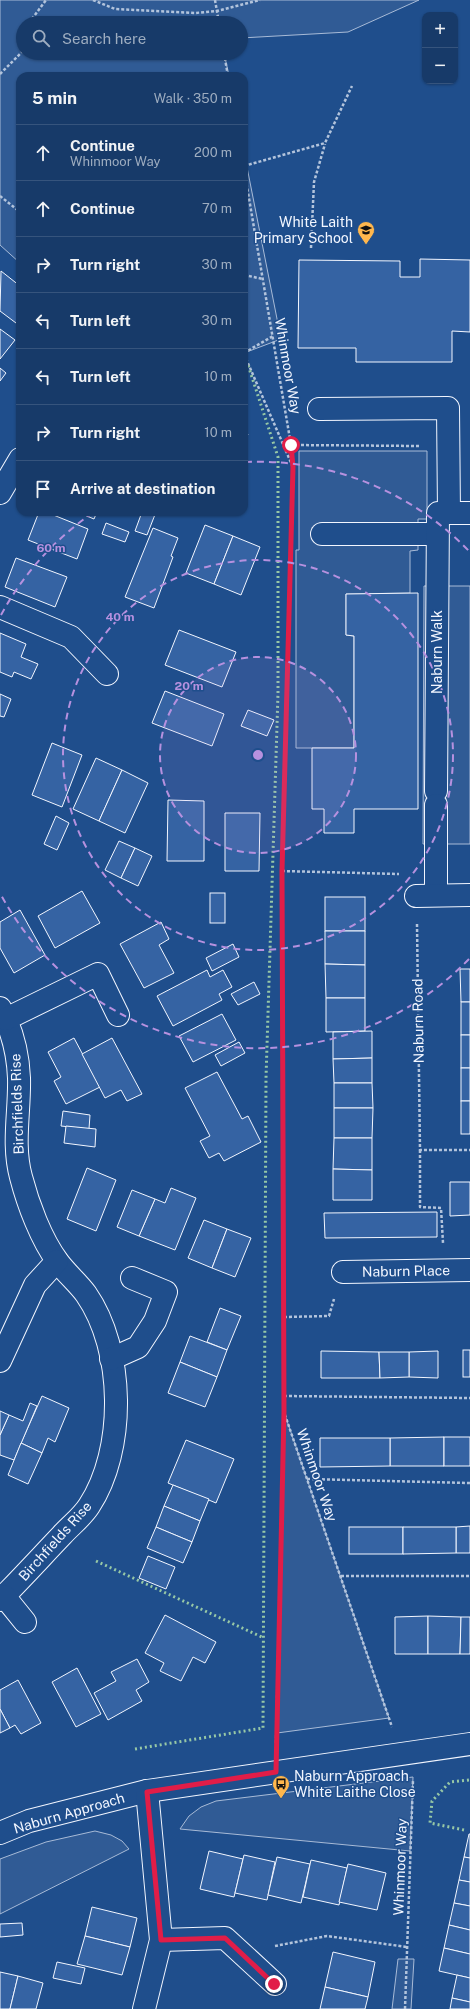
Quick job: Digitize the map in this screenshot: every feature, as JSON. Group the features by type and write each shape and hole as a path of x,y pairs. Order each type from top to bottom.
{"street":[{"name":"Naburn Walk","path":"319,409 448,408 448,518 436,798 426,895"},
{"path":"0,493 16,465"},
{"path":"322,534 448,518"},
{"path":"0,607 71,637 107,674"},
{"path":"426,895 470,895"},
{"path":"3,1014 98,974 118,1015"},
{"name":"Birchfields Rise","path":"3,1014 16,1051 19,1078 16,1130 21,1176 36,1222 57,1261 86,1295 105,1331 116,1379 114,1426 106,1470 89,1507 2,1598 25,1622"},
{"path":"0,1361 35,1285 57,1261"},
{"name":"Naburn Place","path":"343,1272 470,1270"},
{"path":"111,1359 138,1347 155,1320 166,1292 132,1278"},
{"name":"Naburn Approach","path":"0,1833 28,1821 147,1792 401,1753 470,1744"},
{"path":"144,2009 161,1940 147,1792"},
{"path":"161,1940 225,1938 274,1984"}],"path":[{"path":"34,16 46,0"},
{"path":"93,0 115,9 195,13 217,11 260,0"},
{"path":"215,0 218,16"},
{"path":"0,74 16,58"},
{"path":"225,60 227,72"},
{"path":"311,248 314,182 325,143 352,86"},
{"path":"248,165 325,143"},
{"name":"Whinmoor Way","path":"248,192 291,445 293,467 282,871 284,1412 401,1753 413,1777 404,2009"},
{"path":"0,196 16,209"},
{"path":"248,276 263,279"},
{"path":"248,352 273,336"},
{"path":"248,363 293,467"},
{"path":"291,445 448,446"},
{"name":"Naburn Road","path":"282,871 411,874 426,895 420,1207 441,1208 444,1270"},
{"path":"420,1150 470,1150"},
{"path":"284,1317 329,1316 343,1272"},
{"path":"284,1396 470,1398"},
{"path":"276,1772 284,1412"},
{"path":"307,1479 470,1483"},
{"path":"340,1576 470,1576"},
{"path":"241,1952 327,1936 407,1947"}],"shaded area":[{"path":"0,0 419,0 348,32 248,38 248,16 16,16 16,60 226,60 228,72 16,72 16,259 0,245"},
{"path":"248,172 281,339 248,351"},
{"path":"299,451 427,451 427,519 418,519 418,550 410,551 410,593 346,594 346,635 354,636 354,748 296,748 296,550 299,550"},
{"path":"424,586 470,586 470,844 423,844"},
{"path":"284,1412 389,1718 277,1733"},
{"path":"413,1777 410,1851 180,1829 189,1816 201,1807 216,1801"},
{"path":"95,1831 111,1835 122,1841 129,1849 0,1914 0,1859 46,1842"},
{"path":"398,1959 414,1959 411,2009 392,2009"}],"building":[{"path":"420,259 470,260 470,332 452,331 452,362 356,362 356,348 298,348 299,260 400,261 400,277 420,277"},
{"path":"1,271 16,283 16,323 0,311"},
{"path":"0,329 15,340 0,359"},
{"path":"0,368 6,373 0,381"},
{"path":"37,516 56,516 88,529 77,559 28,540"},
{"path":"87,516 95,516 94,519"},
{"path":"141,516 154,516 147,535 135,531"},
{"path":"106,523 129,532 125,542 102,534"},
{"path":"205,525 233,536 214,584 186,573"},
{"path":"153,528 178,538 171,556 173,557 154,608 125,597"},
{"path":"233,536 260,547 241,595 214,584"},
{"path":"16,558 67,577 55,607 5,587"},
{"path":"418,593 418,809 354,809 354,833 324,833 324,809 312,809 312,748 354,748 354,636 346,635 346,594"},
{"path":"179,630 236,652 222,687 165,665"},
{"path":"0,633 26,644 21,657 38,664 31,679 14,672 12,677 0,672"},
{"path":"165,691 224,714 212,746 152,723"},
{"path":"0,694 11,699 4,717 0,716"},
{"path":"248,710 274,720 267,736 241,726"},
{"path":"52,743 82,755 62,807 32,795"},
{"path":"96,758 122,770 99,821 73,809"},
{"path":"122,770 148,783 125,833 99,821"},
{"path":"168,800 204,801 204,861 167,861"},
{"path":"225,813 260,813 259,871 225,871"},
{"path":"56,816 69,823 57,850 44,844"},
{"path":"119,841 135,848 121,878 105,870"},
{"path":"135,848 152,856 138,886 121,878"},
{"path":"82,891 100,923 55,948 38,916"},
{"path":"210,893 225,893 225,923 210,923"},
{"path":"325,897 365,897 365,931 325,931"},
{"path":"20,910 45,955 14,973 0,948 0,922"},
{"path":"161,922 169,939 159,945 174,973 144,988 120,944"},
{"path":"325,931 365,931 365,965 325,964"},
{"path":"233,944 239,957 212,971 206,958"},
{"path":"325,964 365,965 365,998 326,998"},
{"path":"460,969 470,969 470,1002 461,1002"},
{"path":"207,970 210,977 223,970 232,987 219,994 222,1000 173,1026 157,996"},
{"path":"254,982 260,994 238,1005 231,994"},
{"path":"326,998 365,998 365,1031 326,1032"},
{"path":"461,1002 470,1002 470,1035 461,1035"},
{"path":"222,1014 236,1040 193,1062 179,1036"},
{"path":"372,1031 372,1058 333,1059 333,1032"},
{"path":"461,1035 470,1035 470,1068 461,1068"},
{"path":"74,1038 100,1087 66,1104 54,1081 61,1077 48,1052"},
{"path":"112,1038 142,1094 127,1101 121,1090 105,1098 82,1054"},
{"path":"239,1042 245,1053 221,1066 215,1055"},
{"path":"372,1058 372,1083 334,1083 333,1059"},
{"path":"461,1068 470,1068 470,1101 461,1101"},
{"path":"217,1072 242,1119 248,1116 261,1142 224,1161 219,1153 209,1158 200,1141 210,1136 185,1088"},
{"path":"334,1083 372,1083 373,1108 334,1108"},
{"path":"461,1101 470,1101 470,1134 461,1134"},
{"path":"334,1108 373,1108 372,1138 334,1138"},
{"path":"63,1111 90,1115 89,1129 61,1126"},
{"path":"66,1126 96,1129 95,1147 64,1143"},
{"path":"334,1138 372,1138 372,1170 333,1169"},
{"path":"87,1168 116,1180 96,1231 67,1219"},
{"path":"333,1169 372,1170 372,1200 333,1200"},
{"path":"450,1182 470,1182 470,1215 450,1216"},
{"path":"171,1188 196,1198 175,1250 139,1236 155,1199 165,1203"},
{"path":"132,1190 155,1199 139,1236 117,1227"},
{"path":"437,1212 437,1237 325,1238 324,1213"},
{"path":"204,1220 227,1229 212,1268 188,1258"},
{"path":"227,1229 251,1238 235,1277 212,1268"},
{"path":"220,1308 241,1316 227,1350 207,1342"},
{"path":"190,1336 227,1350 217,1377 180,1362"},
{"path":"463,1350 470,1350 470,1377 463,1377"},
{"path":"321,1351 379,1352 380,1378 321,1378"},
{"path":"438,1351 438,1378 409,1377 409,1352"},
{"path":"379,1352 409,1352 409,1377 380,1378"},
{"path":"180,1362 217,1377 205,1407 168,1393"},
{"path":"42,1396 69,1408 55,1442 48,1438 42,1453 21,1443"},
{"path":"30,1403 37,1406 14,1460 0,1455 0,1435 9,1415 23,1421"},
{"path":"0,1411 9,1415 0,1435"},
{"path":"444,1437 444,1466 390,1466 390,1438"},
{"path":"444,1437 470,1437 470,1466 444,1466"},
{"path":"320,1438 390,1438 390,1466 320,1467"},
{"path":"186,1440 234,1459 216,1503 168,1483"},
{"path":"21,1443 42,1453 28,1484 8,1475"},
{"path":"173,1485 209,1499 200,1521 164,1506"},
{"path":"164,1506 200,1521 192,1542 156,1527"},
{"path":"470,1526 470,1553 456,1553 456,1527"},
{"path":"156,1527 192,1542 183,1563 147,1548"},
{"path":"349,1527 403,1527 403,1554 349,1554"},
{"path":"403,1527 456,1527 456,1553 403,1554"},
{"path":"148,1556 175,1567 166,1589 139,1578"},
{"path":"165,1615 216,1642 205,1663 193,1657 181,1681 160,1671 164,1663 145,1653"},
{"path":"428,1616 428,1654 395,1654 395,1617"},
{"path":"428,1616 461,1617 460,1654 428,1654"},
{"path":"461,1617 470,1617 470,1654 460,1654"},
{"path":"137,1659 149,1682 136,1690 142,1701 108,1720 94,1693 116,1681 111,1672"},
{"path":"77,1668 101,1714 76,1727 52,1682"},
{"path":"18,1680 41,1723 21,1734 15,1725 10,1728 0,1709 0,1690"},
{"path":"0,1709 10,1728 0,1733"},
{"path":"470,1834 470,1858 464,1857"},
{"path":"209,1851 243,1859 234,1897 200,1889"},
{"path":"244,1855 275,1862 267,1900 235,1893"},
{"path":"277,1857 310,1864 301,1903 268,1895"},
{"path":"464,1857 470,1858 470,1882 459,1880"},
{"path":"311,1860 347,1868 339,1905 303,1897"},
{"path":"348,1864 386,1873 377,1910 339,1902"},
{"path":"459,1880 470,1882 470,1906 454,1903"},
{"path":"454,1903 470,1906 470,1930 449,1925"},
{"path":"92,1907 137,1918 130,1947 85,1936"},
{"path":"22,1923 23,1935 0,1937 0,1924"},
{"path":"449,1925 470,1930 470,1954 444,1948"},
{"path":"85,1936 130,1947 122,1975 77,1964"},
{"path":"444,1948 470,1954 470,1978 439,1971"},
{"path":"333,1952 375,1962 368,1997 325,1987"},
{"path":"57,1962 85,1968 81,1984 53,1978"},
{"path":"0,1972 18,1976 10,2009 0,2009"},
{"path":"457,1975 470,1978 470,2002 452,1998"},
{"path":"18,1976 43,1983 36,2009 10,2009"},
{"path":"325,1987 368,1997 365,2009 320,2009"},
{"path":"452,1998 470,2002 470,2009 450,2009"}],"hedge":[{"path":"135,1749 263,1728 266,1078 278,693 278,457 248,365"},
{"path":"96,1561 264,1638"},
{"path":"464,1830 430,1823 432,1801 450,1782 470,1780"}],"place":[{"name":"White Laith Primary School","path":"366,245"},
{"name":"Naburn Approach White Laithe Close","path":"281,1799"}],"route":[{"path":"274,1984 225,1938 161,1940 147,1792 276,1772 284,1412 282,871 293,467 291,445"}]}
